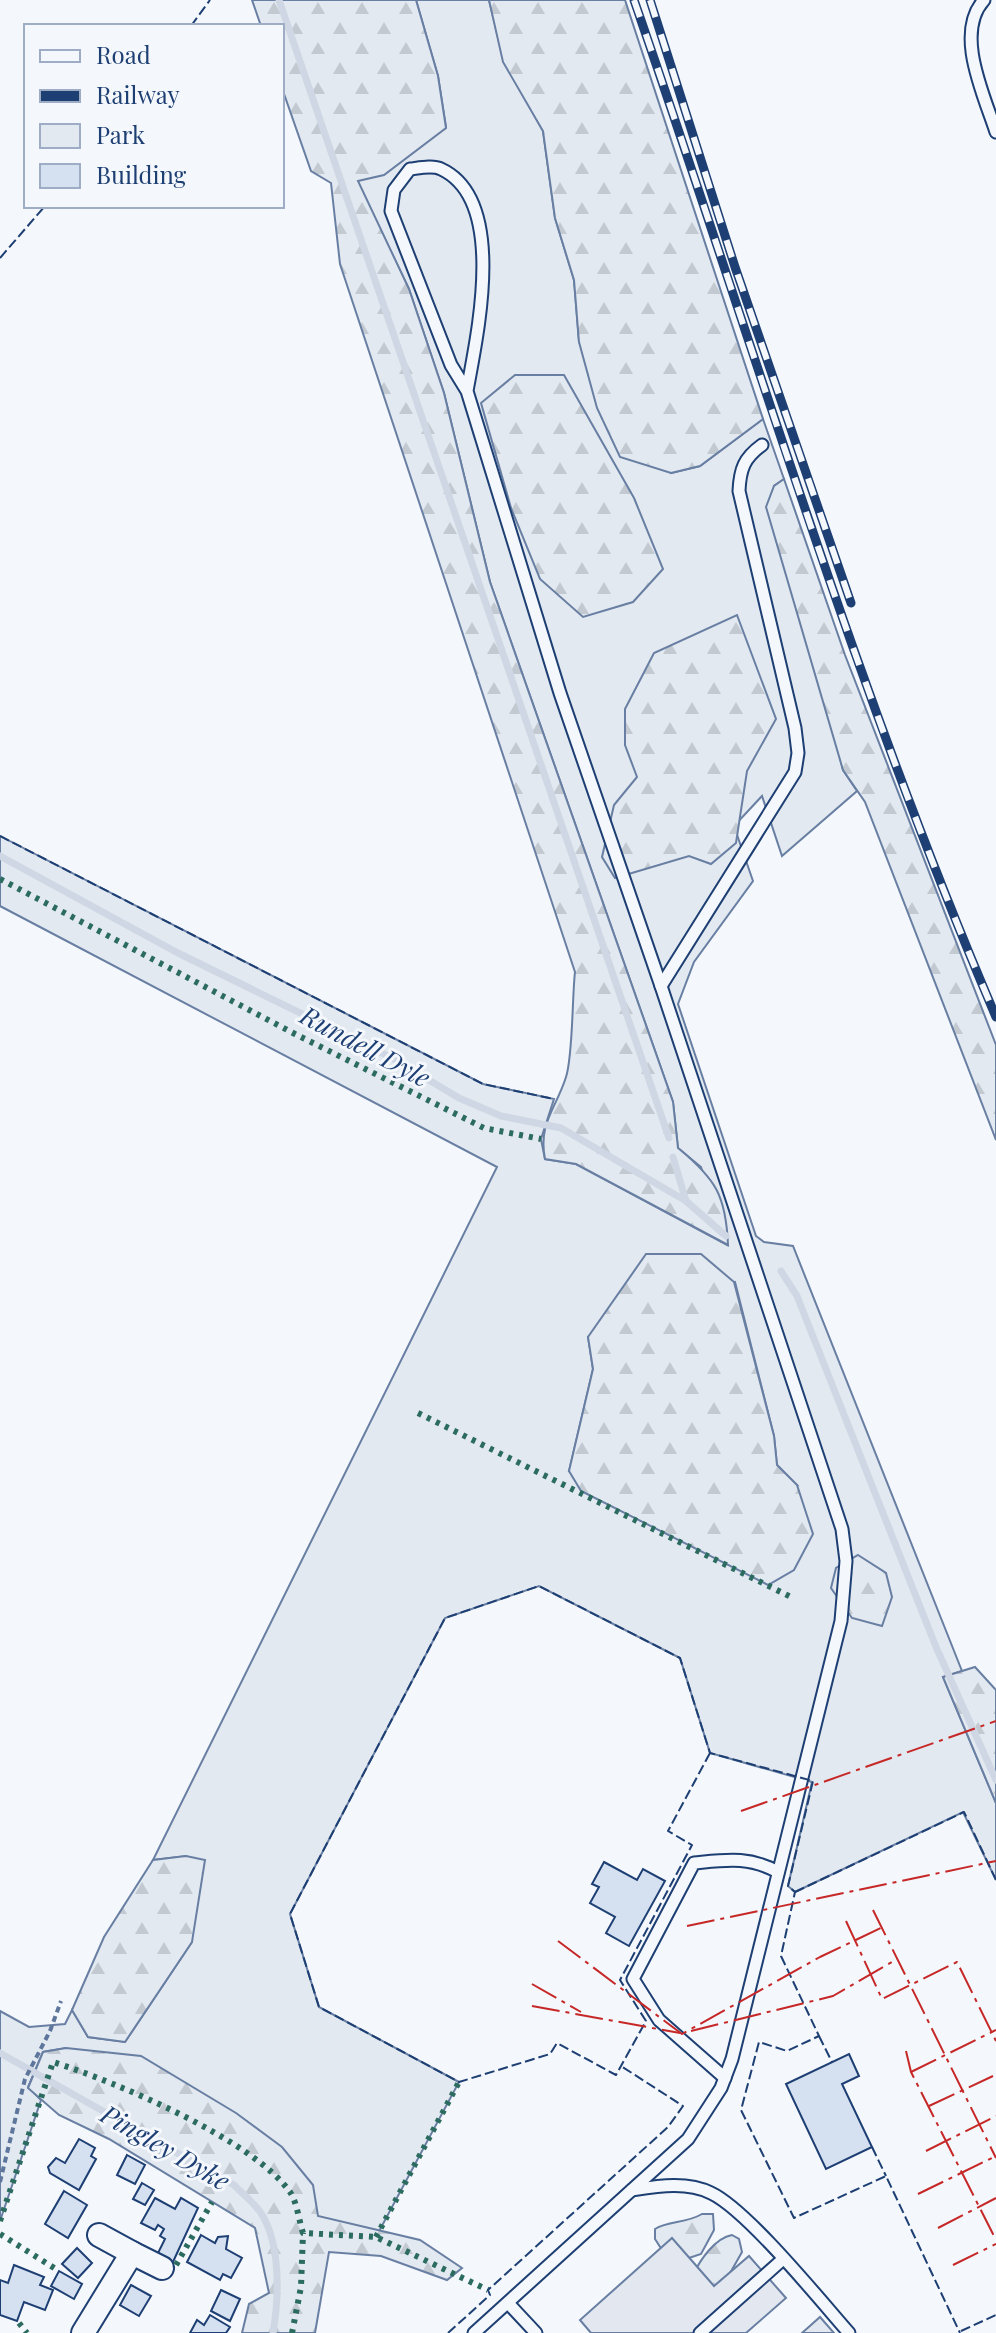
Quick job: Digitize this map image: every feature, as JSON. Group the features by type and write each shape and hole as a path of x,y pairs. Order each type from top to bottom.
{"street":[{"path":"99,2235 162,2268"},
{"path":"83,2333 132,2253"}],"lane":[{"path":"984,0 975,16 972,42 996,132"},
{"path":"467,391 484,294 480,228 461,182 438,167 410,169 394,190 391,211 451,365 467,391 560,693 842,1529 846,1561 841,1621 725,2078 707,2113 688,2139 474,2333"},
{"path":"661,986 795,772 798,753 795,728 739,491 740,470 750,454 762,445"},
{"path":"725,2078 659,2020 633,1979 694,1863 741,1858 758,1861 778,1872"},
{"path":"632,2190 688,2186 712,2193 739,2215 849,2333"},
{"path":"700,2333 782,2260"},
{"path":"508,2303 536,2333"}],"path":[{"path":"0,2182 25,2079 61,2001"}],"green space":[{"path":"252,0 416,0 438,76 446,128 384,175 358,181 409,289 444,393 490,582 673,1102 678,1148 702,1169 716,1190 725,1214 728,1245 576,1164 545,1159 546,1126 568,1068 575,972 340,264 331,183 311,171 284,94 284,24 260,24"},
{"path":"416,0 489,0 504,62 543,131 555,218 574,280 579,342 671,473 700,466 763,419 784,479 774,486 843,770 857,791 782,856 762,796 734,826 753,881 694,962 678,1004 756,1236 764,1242 793,1246 962,1671 943,1677 996,1803 996,1880 963,1812 795,1892 788,1886 812,1782 710,1753 680,1658 539,1586 445,1618 290,1914 319,2007 459,2082 376,2237 303,2233 66,2048 43,2052 28,2087 41,2100 0,2221 0,2011 29,2027 65,2024 72,2010 88,2037 125,2042 192,1942 186,1856 153,1860 497,1167 0,906 0,836 483,1084 554,1099 541,1139 545,1159 576,1164 727,1245 701,1167 678,1148 673,1102 490,582 444,393 409,289 357,181 446,127 438,76","holes":["735,1282 774,1436 777,1465 797,1485 569,1471 593,1369 588,1337"]},
{"path":"489,0 625,0 763,419 700,466 671,473 620,457 597,408 579,342 574,280 555,218 543,131 503,62"},
{"path":"515,375 564,375 634,498 663,569 633,602 583,617 540,579 511,508 481,403"},
{"path":"784,479 845,655 996,1045 996,1140 865,802 843,770 766,507 774,486"},
{"path":"737,615 776,719 747,771 736,843 711,864 689,856 615,878 602,857 614,805 637,777 625,745 625,709 654,653"},
{"path":"646,1254 701,1254 734,1282 774,1436 777,1465 797,1485 813,1534 794,1570 768,1585 581,1491 569,1471 593,1369 588,1337"},
{"path":"858,1555 886,1573 892,1597 882,1626 852,1618 831,1588 836,1568"},
{"path":"975,1667 996,1690 996,1803 943,1677"},
{"path":"186,1856 205,1860 192,1942 125,2042 88,2037 72,2010 104,1937 153,1860"},
{"path":"66,2048 141,2056 236,2113 282,2147 313,2185 318,2216 420,2240 462,2268 447,2280 381,2256 329,2252 315,2333 242,2333 249,2304 269,2293 255,2228 109,2139 59,2115 28,2088 43,2052"},
{"path":"702,2214 713,2214 714,2230 701,2254 671,2264 655,2239 655,2229"},
{"path":"732,2235 739,2239 742,2252 721,2289 702,2290 693,2275 696,2269 714,2245"}],"shaded area":[{"path":"672,2238 714,2286 749,2256 786,2298 746,2333 591,2333 580,2320"},
{"path":"820,2317 834,2333 802,2333"}],"building":[{"path":"604,1862 637,1880 643,1869 665,1881 629,1946 606,1933 615,1917 590,1903 599,1887 592,1884"},
{"path":"849,2054 859,2076 842,2084 872,2147 826,2169 786,2084"},
{"path":"79,2139 95,2148 91,2156 96,2159 79,2190 50,2173 48,2167 56,2158 65,2163"},
{"path":"127,2155 145,2165 135,2184 117,2175"},
{"path":"142,2183 154,2190 145,2205 133,2199"},
{"path":"64,2191 87,2205 68,2238 45,2224"},
{"path":"155,2198 175,2209 181,2198 198,2208 172,2264 157,2255 165,2239 160,2236 164,2229 158,2225 155,2230 141,2223"},
{"path":"201,2235 215,2243 218,2237 228,2236 226,2249 242,2258 231,2278 223,2274 220,2280 187,2262"},
{"path":"77,2248 92,2263 78,2278 62,2264"},
{"path":"14,2265 44,2277 40,2285 53,2290 45,2310 24,2302 17,2321 0,2315 0,2280 8,2283"},
{"path":"59,2271 82,2284 74,2299 51,2286"},
{"path":"131,2285 151,2296 139,2316 120,2305"},
{"path":"221,2290 240,2299 230,2321 211,2311"},
{"path":"210,2315 230,2327 226,2333 190,2333 197,2320 204,2325"}],"waterway":[{"path":"279,0 669,1138"},
{"name":"Rundell Dyle","path":"0,856 178,953 392,1058 459,1098 501,1116 561,1128 686,1201 726,1236"},
{"path":"673,1157 686,1201"},
{"path":"781,1271 797,1296 936,1647 996,1780"},
{"name":"Pingley Dyke","path":"0,2053 234,2185 252,2202 268,2226 275,2255 277,2288 273,2333"}],"railway":[{"path":"634,0 850,639 896,766 996,1017"},
{"path":"650,0 735,267 851,603"}],"hedge":[{"path":"0,879 295,1034 484,1128 541,1139"},
{"path":"418,1413 791,1597"},
{"path":"0,2221 53,2062 146,2098 246,2152 290,2192 303,2233 376,2237 488,2290"},
{"path":"376,2237 459,2082"},
{"path":"176,2265 212,2202"},
{"path":"292,2333 301,2287 303,2233"},
{"path":"0,2234 59,2271"},
{"path":"19,2323 27,2333"}],"fence":[{"path":"192,24 210,0"},
{"path":"0,258 43,208"},
{"path":"0,836 483,1084 554,1099"},
{"path":"710,1753 668,1831 692,1845 620,1980 646,2021 616,2075 557,2043 550,2054 459,2082 319,2007 290,1914 445,1618 539,1586 680,1658 710,1753 813,1781 788,1886 795,1892 781,1956 819,2036 787,2051 759,2042 741,2110 794,2218 886,2176 960,2333"},
{"path":"795,1892 964,1812 996,1880"},
{"path":"819,2036 832,2062"},
{"path":"448,2333 490,2295 488,2290 668,2127 683,2106 621,2066"},
{"path":"872,2147 886,2176"},
{"path":"961,2331 996,2315"}],"power":[{"path":"741,1811 996,1721"},
{"path":"687,1926 996,1861"},
{"path":"873,1910 996,2158"},
{"path":"846,1921 882,1999 957,1962 996,2041"},
{"path":"558,1941 682,2034 820,1957 883,1927"},
{"path":"691,2031 833,1996 897,1959"},
{"path":"532,1984 581,2012"},
{"path":"532,2006 680,2033"},
{"path":"911,2072 996,2030"},
{"path":"906,2051 911,2072 996,2240"},
{"path":"929,2106 993,2076"},
{"path":"926,2151 996,2116"},
{"path":"918,2194 996,2156"},
{"path":"938,2228 996,2198"},
{"path":"953,2265 996,2244"}]}
